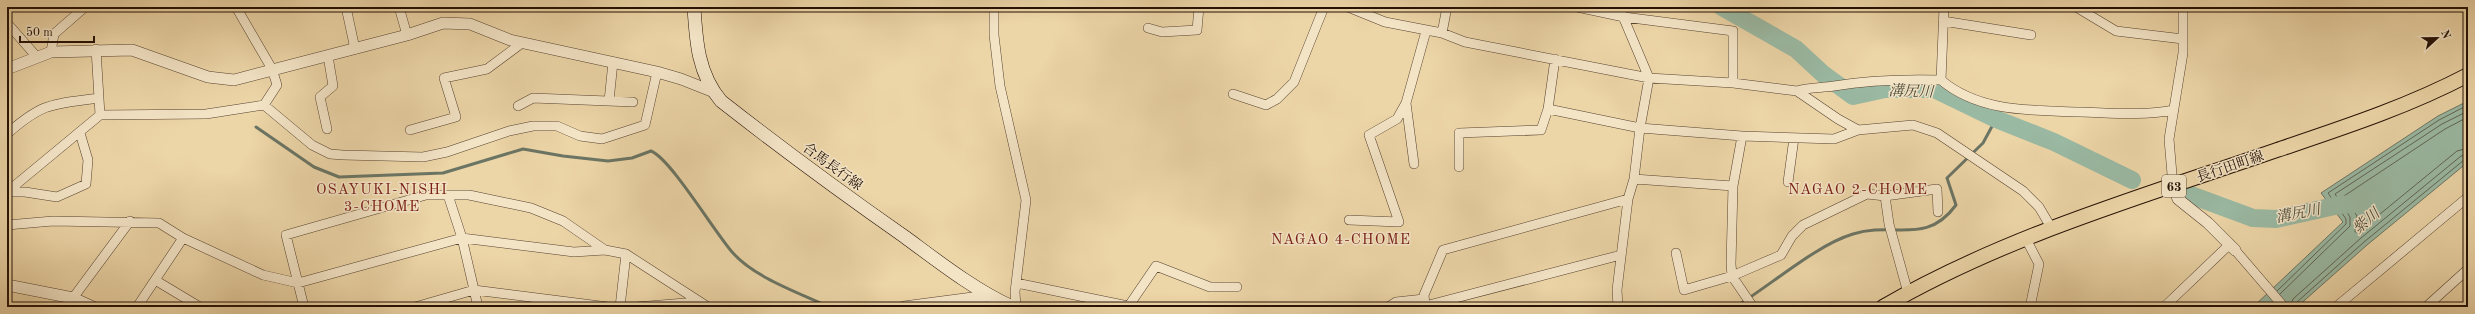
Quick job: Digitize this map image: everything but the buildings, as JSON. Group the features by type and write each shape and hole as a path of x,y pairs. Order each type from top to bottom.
{"main road":[{"name":"合馬長行線","path":"694,7 701,69 721,101 808,169 988,296 1012,307"},
{"name":"長行田町線","path":"1883,307 1952,270 2026,239 2173,186 2372,118 2440,89 2468,75"}],"street":[{"path":"51,52 54,34 85,7"},
{"path":"346,7 355,49"},
{"path":"399,7 407,35"},
{"path":"994,7 994,35 1000,86 1026,200 1016,283 1016,307"},
{"path":"1148,28 1162,32 1197,30 1199,7"},
{"path":"1233,94 1266,105 1286,90 1294,82 1324,7"},
{"path":"1348,7 1385,22 1442,33 1465,42 1649,78 1733,83 1797,91 1812,87 1831,87 1898,78 1942,80 1954,91 2010,109 2148,115 2174,110"},
{"path":"1442,33 1446,7"},
{"path":"1577,7 1624,17 1733,31 1733,83"},
{"path":"1618,7 1624,17 1649,78 1640,128 1634,179 1628,199 1617,290 1618,307"},
{"path":"1942,80 1944,7"},
{"path":"2076,7 2116,31 2183,39"},
{"path":"2183,7 2183,53 2169,139 2173,186 2178,200 2208,223 2233,247 2284,307"},
{"path":"235,8 272,69 277,85 264,106"},
{"path":"1943,21 2031,34"},
{"path":"7,23 36,56"},
{"path":"7,69 36,56 51,52 132,50 208,77 234,80 272,69 355,49 443,24 470,24 522,43 657,72 714,92"},
{"path":"1349,220 1399,222 1369,136 1397,119 1406,103 1426,31"},
{"path":"410,130 456,117 444,78 487,69 522,43"},
{"path":"96,50 100,115"},
{"path":"327,129 320,97 334,86 328,56"},
{"path":"1459,166 1459,133 1541,130 1548,108 1555,59"},
{"path":"609,101 613,62"},
{"path":"8,192 100,115 206,114 264,106 312,145 330,154 423,157 447,152 509,131 533,126 556,126 580,136 602,140 616,137 645,125 657,72"},
{"path":"1797,91 1838,119 1858,130"},
{"path":"7,134 29,114 51,104 99,98"},
{"path":"518,106 533,98 633,102"},
{"path":"1406,103 1414,164"},
{"path":"1548,108 1640,128 1742,136 1834,139 1858,130 1913,125 1937,133 2023,192 2039,207 2052,229"},
{"path":"8,192 25,192 58,198 86,184 88,160 80,133"},
{"path":"1742,136 1734,186 1732,276 1754,307"},
{"path":"1788,182 1794,138"},
{"path":"1634,179 1734,186"},
{"path":"1676,253 1684,290 1732,276 1781,255 1792,236 1803,225 1867,194 1885,196 1937,189 1938,212"},
{"path":"304,307 286,235 426,195 469,195 531,208 563,221 605,250"},
{"path":"448,195 462,238 478,307"},
{"path":"1885,196 1889,224 1908,293"},
{"path":"2336,307 2468,197"},
{"path":"1425,304 1424,295 1443,250 1628,199"},
{"path":"7,225 53,221 130,221 159,223 184,238 263,275 298,283 462,238 574,252 605,250 626,254 698,302 708,307"},
{"path":"73,298 130,221"},
{"path":"137,307 184,238"},
{"path":"2026,239 2039,264 2030,307"},
{"path":"2164,307 2233,247"},
{"path":"620,307 626,254"},
{"path":"1388,307 1396,302 1425,304 1621,255"},
{"path":"1016,283 1128,307 1156,266 1210,287 1237,286"},
{"path":"2426,307 2468,269"},
{"path":"155,280 200,307"},
{"path":"7,285 73,298 93,307"},
{"path":"415,307 474,290 608,307"},
{"path":"904,307 988,296"},
{"path":"636,307 698,302"}],"water":[{"name":"紫川","path":"2468,101 2468,162 2367,245 2297,307 2253,307 2343,222 2321,193 2438,116"}],"waterway":[{"name":"溝尻川","path":"1722,7 1796,49 1823,74 1853,96 1885,89 1934,89 1996,119 2054,142 2132,180"},
{"path":"1735,307 1809,256 1839,239 1868,231 1921,229 1933,225 1945,217 1956,205 1947,178 1983,143 1996,119"},
{"path":"256,127 314,167 339,177 443,173 523,149 563,156 608,161 632,158 651,151 660,157 670,168 725,243 742,262 778,284 829,307"},
{"name":"溝尻川","path":"2188,194 2253,218 2276,219 2339,205 2355,204"},
{"path":"1254,307 1259,307"}],"district":[{"name":"NAGAO 2-CHOME","path":"1858,189"},
{"name":"OSAYUKI-NISHI 3-CHOME","path":"382,198"},
{"name":"NAGAO 4-CHOME","path":"1341,239"}]}
